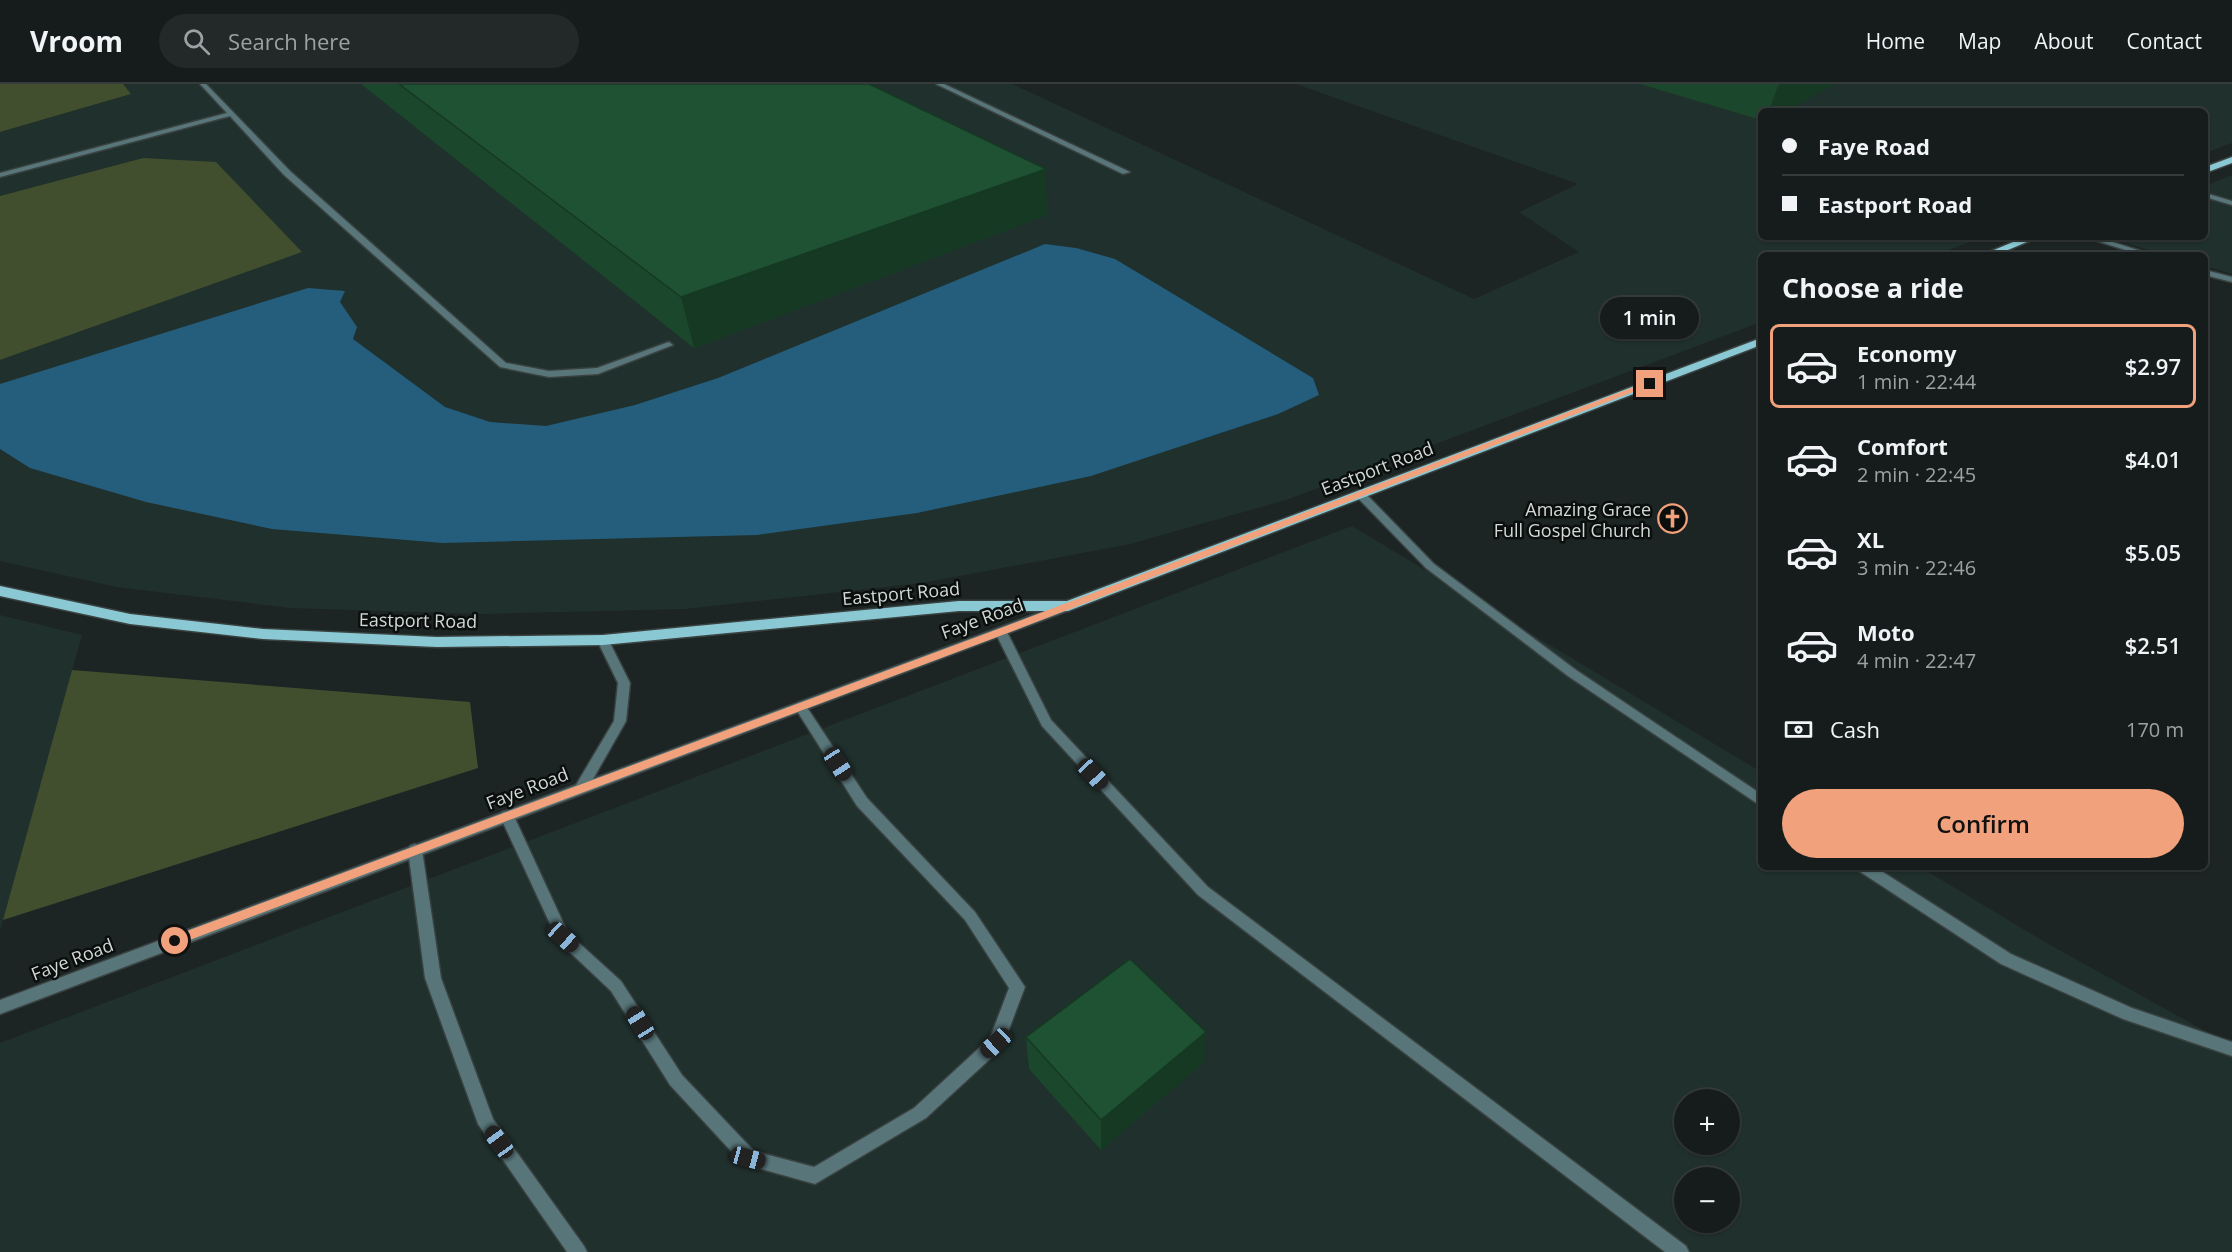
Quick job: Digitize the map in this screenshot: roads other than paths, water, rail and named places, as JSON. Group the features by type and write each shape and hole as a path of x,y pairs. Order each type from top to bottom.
{"main road":[{"path":"2208,169 2232,160"},
{"path":"1995,252 2026,240"},
{"name":"Eastport Road","path":"0,591 130,620 263,634 436,642 603,640 959,606 1068,606 1758,342"}],"street":[{"path":"202,84 287,173 502,365 549,374 598,371 669,345"},
{"path":"939,84 1126,172"},
{"path":"0,175 231,114"},
{"path":"2208,196 2232,203"},
{"path":"2099,240 2139,252"},
{"path":"2208,273 2232,280"},
{"path":"1361,495 1430,566 1572,673 1758,799"},
{"name":"Faye Road","path":"0,1007 1068,606"},
{"path":"1001,632 1046,723 1203,891 1680,1252"},
{"path":"581,788 620,721 624,683 603,640"},
{"path":"507,816 563,937 616,986 675,1080 748,1158 815,1176 920,1113 996,1043 1017,987 970,916 862,802 800,706"},
{"path":"416,850 433,978 486,1124 578,1252"},
{"path":"1869,870 2006,959 2128,1014 2232,1049"}],"water":[{"path":"1045,244 1076,248 1115,259 1313,378 1319,395 1278,414 1091,476 917,513 757,535 443,543 272,529 146,502 30,468 0,449 0,384 308,288 345,291 340,302 357,327 353,339 445,407 490,422 546,426 635,405 718,378"}],"place":[{"name":"Amazing Grace Full Gospel Church","path":"1672,519"}]}
